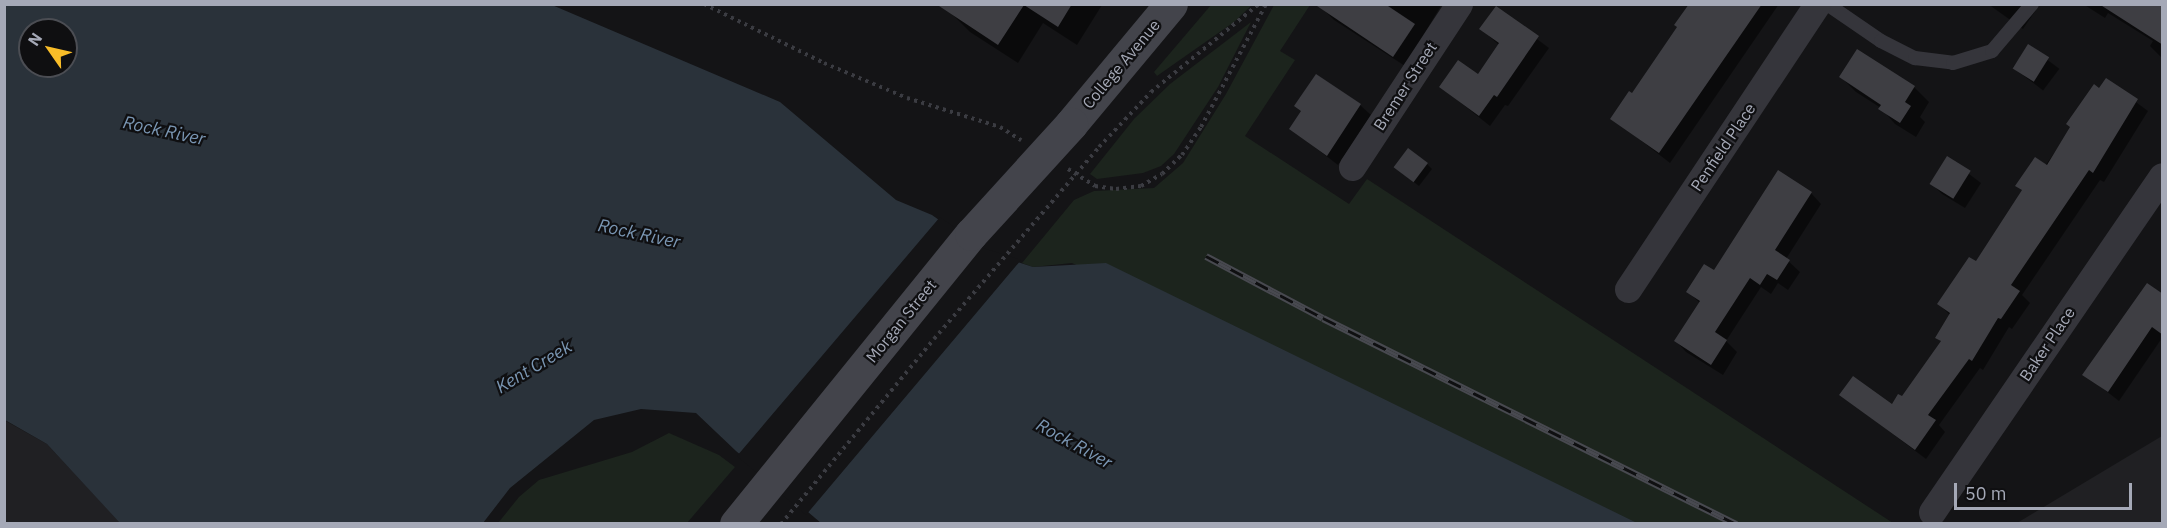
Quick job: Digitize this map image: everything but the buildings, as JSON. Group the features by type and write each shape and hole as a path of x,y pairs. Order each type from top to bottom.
{"main road":[{"name":"College Avenue","path":"1071,124 1171,4"},
{"name":"Morgan Street","path":"736,524 971,234 1071,124"}],"street":[{"name":"Bremer Street","path":"1352,167 1459,4"},
{"name":"Penfield Place","path":"1628,289 1818,4"},
{"name":"Baker Place","path":"1932,512 2163,176"}],"lane":[{"path":"1827,4 1881,41 1915,58 1953,63 1992,51 2032,4"}],"path":[{"path":"704,4 834,68 907,98 1000,127 1028,145"},
{"path":"781,524 934,339 1100,147 1151,92 1259,4"},
{"path":"1067,168 1095,186 1116,189 1141,186 1162,174 1182,155 1201,127 1266,4"}],"shaded area":[{"path":"1211,5 1252,5 1234,22 1157,76 1154,72"},
{"path":"1274,5 1310,5 1280,51 1295,60 1245,136 1349,204 1367,179 1893,523 1634,523 1072,263 1033,267 1022,263 1074,200 1094,191 1154,188 1183,163 1226,94"},
{"path":"1251,22 1218,87 1174,154 1161,166 1143,173 1097,179 1090,174 1134,119 1170,84"},
{"path":"4,420 47,444 121,523 5,523"},
{"path":"669,433 719,455 735,467 687,523 498,523 519,497 539,480 632,452"},
{"path":"2162,436 2162,523 2017,523"}],"water":[{"path":"5,5 552,5 780,102 896,200 932,215 981,250 1033,267 1106,263 1637,523 821,523 736,451 696,413 641,409 594,420 510,488 483,523 120,523 47,444 5,420"}],"pier":[{"path":"940,217 983,248 1021,260 806,515 737,456"}],"railway":[{"path":"1206,256 1323,318 1737,524"}],"water label":[{"name":"Rock River","path":"164,131"},
{"name":"Rock River","path":"639,234"},
{"name":"Kent Creek","path":"534,367"},
{"name":"Rock River","path":"1074,444"}]}
